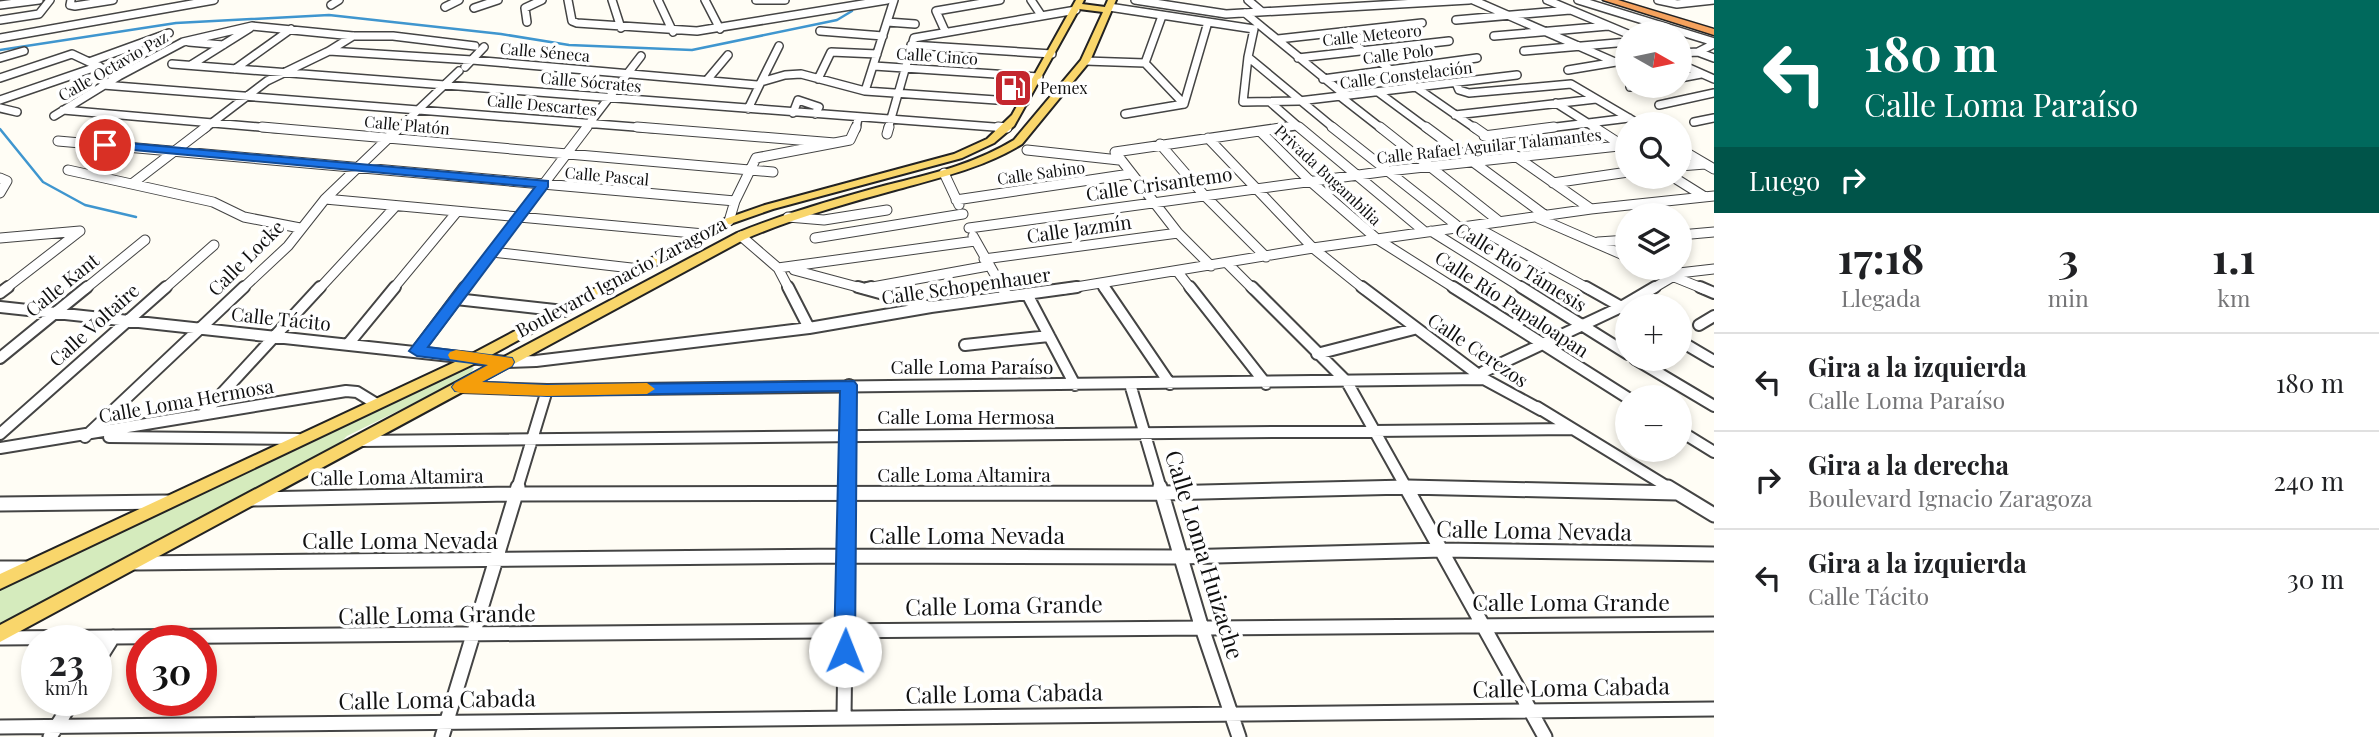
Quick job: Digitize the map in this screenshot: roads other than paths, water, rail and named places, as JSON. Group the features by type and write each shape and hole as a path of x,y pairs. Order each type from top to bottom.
{"highway":[{"path":"1608,0 1713,41"},
{"path":"1624,0 1714,26"}],"main road":[{"path":"1078,5 1110,6"},
{"name":"Boulevard Ignacio Zaragoza","path":"0,582 298,439 475,358 729,221 769,207 958,156 985,145 1007,128 1040,77 1078,5"},
{"name":"Boulevard Ignacio Zaragoza","path":"0,636 741,236 788,218 988,160 1018,142 1085,61 1110,6"}],"street":[{"path":"0,5 39,0"},
{"path":"0,20 39,15 50,0"},
{"path":"71,0 70,5 75,6 113,0"},
{"path":"147,0 147,12"},
{"path":"0,37 214,0"},
{"path":"331,5 339,0"},
{"path":"445,7 459,0"},
{"path":"474,8 498,0"},
{"path":"527,22 525,8 542,0"},
{"path":"568,0 572,20 577,23 673,32 720,29 770,18 887,0"},
{"path":"612,0 621,28"},
{"path":"658,0 673,32"},
{"path":"705,0 720,29"},
{"path":"757,1 785,0"},
{"path":"865,91 894,0"},
{"path":"945,31 936,10 1000,0"},
{"path":"1031,0 1041,15"},
{"path":"1135,0 1216,13 1381,2 1471,0 1615,62"},
{"path":"1155,2 1174,0"},
{"path":"1248,0 1261,11"},
{"path":"1548,0 1615,29"},
{"path":"1578,0 1713,41"},
{"path":"1658,0 1673,4 1714,0"},
{"path":"912,42 945,31 1041,15 1078,5"},
{"path":"1110,6 1254,29 1248,57 1299,101 1460,228"},
{"path":"1456,20 1570,10"},
{"path":"1245,13 1500,222"},
{"path":"1146,62 1162,16"},
{"path":"887,22 915,24"},
{"path":"1184,104 1208,22"},
{"path":"1278,39 1422,23"},
{"path":"191,65 252,26"},
{"name":"Calle Octavio Paz","path":"54,116 103,85 183,42 216,32 252,26 353,36 413,37 475,46"},
{"path":"1494,36 1608,26"},
{"path":"235,69 290,29"},
{"path":"820,30 883,36"},
{"path":"89,62 169,33"},
{"path":"1338,33 1591,209"},
{"path":"133,183 284,72 329,51 353,36"},
{"name":"Calle Meteoro","path":"1298,58 1449,41"},
{"path":"1698,52 1713,41"},
{"path":"183,42 223,45"},
{"path":"912,42 1052,54"},
{"path":"887,134 912,42"},
{"path":"1524,51 1615,43"},
{"path":"748,109 779,46"},
{"name":"Calle Locke","path":"85,437 288,246 325,199 484,47"},
{"path":"0,58 24,51"},
{"name":"Calle Séneca","path":"329,51 759,83 793,74 865,91 1024,102"},
{"path":"818,79 831,52 877,54"},
{"path":"1692,52 1714,58"},
{"path":"0,78 72,54 119,76"},
{"path":"707,80 728,55"},
{"path":"417,351 641,56"},
{"name":"Calle Constelación","path":"1248,57 1243,102 1299,101 1517,75"},
{"name":"Calle Polo","path":"1324,79 1476,58"},
{"path":"1085,61 1146,62 1184,104"},
{"path":"1568,70 1615,62"},
{"path":"142,63 156,64"},
{"name":"Calle Sócrates","path":"172,64 1007,128"},
{"path":"0,100 99,66"},
{"name":"Calle Cinco","path":"874,66 1040,77"},
{"path":"1692,69 1714,79"},
{"path":"1692,76 1702,74"},
{"path":"1456,83 1459,90 1469,93 1571,84 1619,112"},
{"name":"Calle Descartes","path":"103,85 835,143"},
{"path":"1378,92 1540,216 1615,251"},
{"path":"1659,105 1714,93"},
{"path":"1455,115 1596,99"},
{"path":"793,113 798,100 819,107 815,114"},
{"name":"Calle Río Támesis","path":"1270,102 1354,175 1428,232 1615,346"},
{"path":"1556,103 1615,140"},
{"path":"1125,114 1184,104"},
{"path":"0,108 17,112"},
{"name":"Calle Platón","path":"63,110 773,172"},
{"path":"729,221 749,169 760,155 853,139 858,118"},
{"path":"1693,122 1714,118"},
{"path":"1484,135 1615,120"},
{"path":"1027,150 1117,156 1160,144 1296,126"},
{"name":"Privada Bugambilia","path":"1260,131 1310,181 1377,239"},
{"name":"Calle Cerezos","path":"1208,138 1313,248 1399,315 1484,376"},
{"name":"Calle Pascal","path":"58,141 735,201"},
{"path":"1160,144 1266,257"},
{"name":"Calle Rafael Aguilar Talamantes","path":"1354,175 1615,147"},
{"path":"1117,156 1178,233 1211,266"},
{"path":"1692,156 1710,166"},
{"path":"1692,166 1710,166"},
{"path":"68,170 213,202 244,216 300,228"},
{"path":"944,173 986,263 1007,296"},
{"name":"Calle Sabino","path":"957,200 1130,174"},
{"name":"Calle Crisantemo","path":"969,228 1354,175"},
{"path":"1553,183 1615,175"},
{"path":"0,194 7,184 3,179"},
{"path":"1692,187 1711,197"},
{"name":"Calle Schopenhauer","path":"475,358 506,362 615,353 809,328 931,307 1228,264 1313,248 1591,209 1711,197"},
{"path":"325,199 394,208 704,234"},
{"path":"202,414 394,208"},
{"path":"788,218 824,220 887,210"},
{"path":"349,343 456,213"},
{"path":"815,238 963,214"},
{"path":"1474,226 1615,304"},
{"path":"0,238 80,231 0,293"},
{"path":"1692,234 1714,232"},
{"name":"Calle Jazmín","path":"863,289 986,263 1178,233"},
{"path":"741,236 783,269 931,307"},
{"name":"Calle Río Papaloapan","path":"1377,239 1615,390"},
{"name":"Calle Kant","path":"0,358 145,240"},
{"path":"783,269 975,241"},
{"path":"1595,243 1615,241"},
{"name":"Calle Voltaire","path":"0,434 214,245"},
{"path":"492,252 640,269"},
{"path":"1228,264 1347,382 1545,737"},
{"path":"783,269 809,328"},
{"path":"1692,271 1714,269"},
{"path":"1177,271 1266,384"},
{"path":"1646,294 1668,280"},
{"path":"1680,280 1714,293"},
{"path":"1102,284 1170,384"},
{"path":"1027,294 1076,385"},
{"path":"456,299 564,311"},
{"name":"Calle Tácito","path":"0,307 475,358"},
{"path":"1484,376 1541,344 1615,312"},
{"name":"Calle Cerezos","path":"1399,315 1414,330 1484,376 1714,515"},
{"path":"1699,325 1714,316"},
{"path":"1317,354 1414,330"},
{"path":"965,345 1049,336"},
{"path":"1692,348 1714,361"},
{"path":"1655,371 1714,406"},
{"name":"Calle Loma Paraíso","path":"461,387 547,390 849,385 1266,384 1484,376"},
{"name":"Calle Loma Huizache","path":"1130,384 1180,557 1239,737"},
{"path":"844,718 849,385"},
{"path":"445,730 547,390"},
{"name":"Calle Loma Hermosa","path":"85,437 202,414 346,391 357,392 375,403"},
{"name":"Calle Loma Hermosa","path":"360,441 1572,429"},
{"path":"0,448 85,437"},
{"name":"Calle Loma Hermosa","path":"85,437 298,439"},
{"path":"1692,438 1714,452"},
{"name":"Calle Loma Altamira","path":"252,499 516,494 1163,493 1407,487 1676,492"},
{"path":"0,504 170,502"},
{"name":"Calle Loma Nevada","path":"136,563 847,556 1180,557 1443,550 1714,554"},
{"path":"0,568 29,568"},
{"name":"Calle Loma Grande","path":"0,636 472,636 845,628 1714,624"},
{"name":"Calle Loma Cabada","path":"0,727 53,732 445,730 844,718 1714,709"},
{"path":"53,732 63,716"}],"waterway":[{"path":"0,50 176,23 329,15 501,34 569,45 692,50 837,20 852,11"},
{"path":"0,129 43,182 85,205 136,217"}],"place":[{"name":"Pemex","path":"1013,88"}]}
